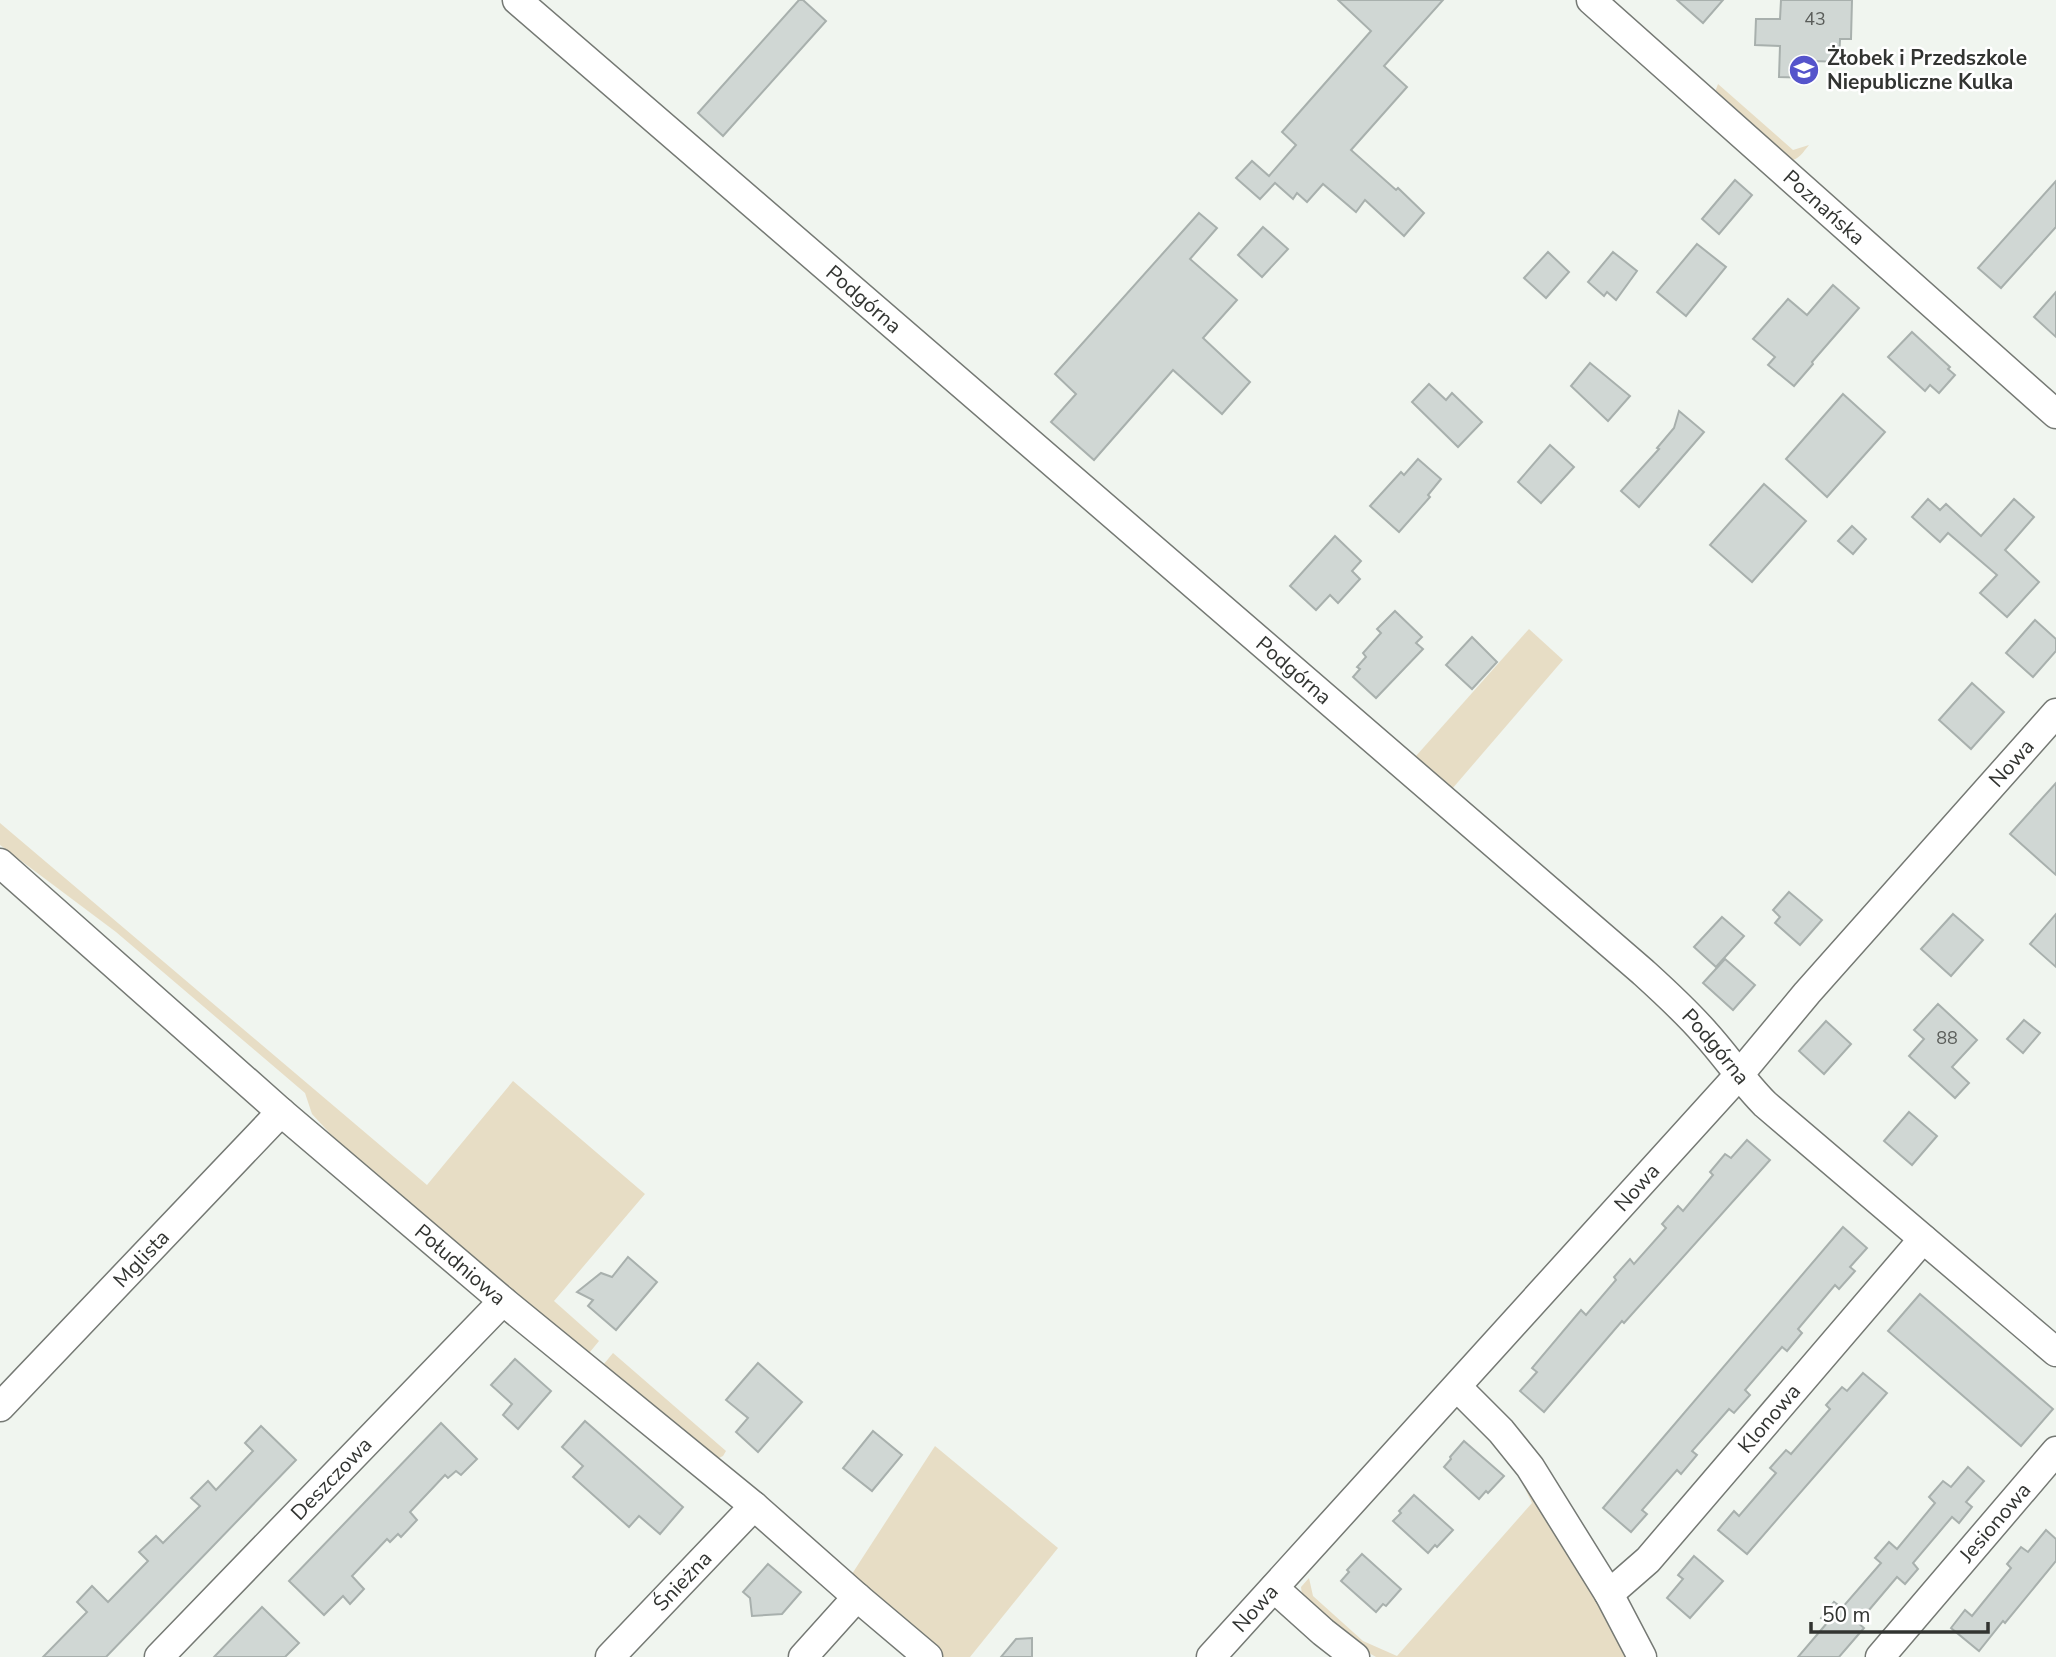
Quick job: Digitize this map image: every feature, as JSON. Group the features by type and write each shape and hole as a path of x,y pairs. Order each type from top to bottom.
{"street":[{"name":"Podgórna","path":"517,0 1643,972 1686,1012 1738,1076 1765,1104 2056,1352"},
{"name":"Poznańska","path":"1591,0 2056,414"},
{"name":"Nowa","path":"1211,1657 1738,1076 1807,993 2056,713"},
{"name":"Południowa","path":"0,863 281,1112 503,1301 754,1506 928,1657"},
{"name":"Mglista","path":"0,1407 281,1112"},
{"name":"Klonowa","path":"1609,1594 1648,1560 1923,1239"},
{"name":"Deszczowa","path":"159,1657 503,1301"},
{"path":"1457,1387 1501,1431 1523,1458 1609,1594 1642,1657"},
{"name":"Jesionowa","path":"1880,1657 2056,1451"},
{"name":"Śnieżna","path":"610,1657 754,1506"},
{"path":"1274,1588 1354,1657"},
{"path":"803,1657 857,1597"}],"shaded area":[{"path":"1718,84 1793,150 1809,145 1798,157 1789,161 1715,92"},
{"path":"1529,629 1563,660 1452,789 1416,756"},
{"path":"0,823 427,1185 513,1081 645,1194 554,1301 599,1341 585,1358 375,1182 312,1114 305,1093 116,932 0,845"},
{"path":"613,1353 726,1451 723,1456 715,1460 599,1370"},
{"path":"935,1446 1058,1548 970,1657 939,1657 850,1577"},
{"path":"1514,1466 1537,1499 1631,1657 1376,1657 1362,1649 1302,1595 1301,1587 1309,1578 1313,1596 1363,1641 1397,1656 1532,1503"}],"building":[{"path":"799,0 803,0 826,21 723,136 698,113"},
{"path":"1338,0 1443,0 1384,66 1407,87 1351,150 1424,213 1404,236 1365,200 1356,212 1323,184 1307,202 1297,193 1293,199 1275,183 1260,199 1236,178 1252,161 1269,176 1296,145 1282,132 1371,31"},
{"path":"1677,0 1723,0 1703,23"},
{"path":"1781,0 1852,0 1851,39 1840,39 1839,62 1814,61 1814,78 1779,77 1780,46 1755,45 1756,19 1780,19"},
{"path":"1735,180 1752,195 1719,234 1702,219"},
{"path":"2056,181 2056,227 2001,288 1978,268"},
{"path":"1199,213 1217,228 1190,259 1237,300 1203,338 1250,382 1222,414 1173,370 1094,460 1051,422 1076,394 1055,374"},
{"path":"1263,227 1288,249 1262,277 1238,255"},
{"path":"1697,244 1726,267 1686,316 1657,292"},
{"path":"1548,252 1569,272 1546,298 1524,278"},
{"path":"1613,252 1637,271 1616,300 1607,292 1604,296 1588,282"},
{"path":"1833,285 1859,308 1794,386 1768,365 1775,357 1753,339 1788,299 1807,315"},
{"path":"2056,292 2056,337 2034,317"},
{"path":"1912,332 1950,367 1948,369 1955,375 1939,393 1930,385 1925,391 1888,357"},
{"path":"1590,363 1630,396 1608,421 1571,386"},
{"path":"1429,384 1446,400 1452,393 1482,422 1458,447 1412,402"},
{"path":"1843,394 1885,432 1827,497 1786,459"},
{"path":"1679,411 1704,432 1639,507 1621,491 1659,449 1657,448 1674,428"},
{"path":"1550,445 1574,467 1541,503 1518,482"},
{"path":"1418,459 1441,479 1428,495 1430,497 1399,532 1370,506 1401,472 1404,475"},
{"path":"1764,484 1806,521 1752,582 1710,545"},
{"path":"1928,499 1940,510 1946,504 1981,536 2014,499 2034,517 2005,550 2039,582 2007,617 1980,593 1997,575 1948,533 1940,542 1912,517"},
{"path":"1852,526 1866,539 1853,554 1838,541"},
{"path":"1335,536 1361,561 1352,571 1360,579 1338,603 1330,595 1316,610 1290,586"},
{"path":"1395,611 1422,637 1416,643 1423,649 1376,698 1353,677 1366,657 1363,653 1381,633 1377,629"},
{"path":"2035,620 2056,639 2056,651 2033,677 2006,653"},
{"path":"1472,637 1497,662 1472,689 1446,665"},
{"path":"1972,683 2004,712 1971,749 1939,720"},
{"path":"2056,783 2056,875 2010,834"},
{"path":"1789,892 1822,920 1800,945 1775,923 1780,917 1773,910"},
{"path":"1953,914 1983,940 1951,976 1921,949"},
{"path":"2056,914 2056,967 2030,944"},
{"path":"1722,917 1744,936 1716,967 1694,947"},
{"path":"1725,959 1755,985 1733,1010 1703,983"},
{"path":"1938,1004 1977,1040 1952,1067 1969,1083 1955,1098 1909,1056 1924,1039 1914,1030"},
{"path":"2024,1020 2040,1033 2023,1053 2007,1039"},
{"path":"1826,1021 1851,1044 1824,1074 1799,1051"},
{"path":"1909,1112 1937,1136 1912,1165 1884,1141"},
{"path":"1747,1140 1770,1160 1624,1323 1622,1321 1544,1412 1520,1391 1537,1372 1532,1368 1581,1310 1586,1315 1630,1259 1634,1264 1666,1228 1662,1224 1678,1206 1683,1211 1713,1175 1710,1172 1725,1154 1731,1158"},
{"path":"1843,1227 1867,1248 1850,1267 1855,1271 1839,1289 1835,1285 1798,1329 1802,1333 1787,1351 1782,1347 1745,1390 1750,1395 1734,1413 1729,1409 1692,1451 1697,1455 1681,1474 1677,1470 1642,1510 1647,1514 1631,1532 1603,1508"},
{"path":"628,1257 657,1282 616,1330 588,1306 593,1300 577,1292 601,1273 612,1277"},
{"path":"1920,1294 2053,1409 2021,1446 1888,1331"},
{"path":"515,1359 551,1391 518,1429 503,1415 512,1404 491,1385"},
{"path":"758,1363 802,1402 758,1452 736,1432 748,1418 726,1400"},
{"path":"1863,1373 1887,1393 1747,1554 1718,1530 1734,1511 1739,1516 1776,1473 1770,1468 1786,1450 1791,1454 1830,1409 1826,1405 1842,1387 1847,1391"},
{"path":"585,1421 683,1507 660,1534 639,1516 629,1527 573,1477 583,1466 562,1447"},
{"path":"441,1423 477,1459 461,1475 456,1471 448,1478 445,1475 410,1512 417,1520 401,1537 398,1534 390,1542 387,1539 352,1576 364,1589 350,1604 343,1596 324,1615 289,1581"},
{"path":"261,1426 296,1460 106,1657 43,1657 87,1612 77,1602 92,1586 108,1602 148,1561 139,1552 156,1536 163,1543 200,1506 191,1498 208,1481 216,1490 253,1451 245,1443"},
{"path":"873,1431 902,1455 872,1491 843,1468"},
{"path":"1464,1441 1504,1476 1479,1499 1444,1467"},
{"path":"1968,1467 1984,1481 1966,1502 1972,1507 1959,1523 1952,1517 1913,1563 1918,1569 1905,1584 1897,1577 1858,1623 1864,1628 1839,1657 1798,1657 1827,1623 1821,1618 1834,1602 1842,1608 1881,1563 1875,1558 1889,1542 1897,1549 1935,1503 1929,1497 1943,1481 1951,1487"},
{"path":"1414,1495 1453,1530 1428,1553 1393,1521"},
{"path":"2046,1530 2056,1539 2056,1561 1979,1651 1951,1628 1965,1610 1972,1616 2011,1568 2007,1564 2021,1547 2028,1552"},
{"path":"1362,1554 1401,1589 1386,1606 1383,1604 1376,1612 1341,1581"},
{"path":"1694,1556 1723,1581 1690,1618 1667,1598 1683,1579 1678,1575"},
{"path":"768,1564 801,1592 782,1614 752,1616 750,1598 743,1592"},
{"path":"262,1607 299,1643 285,1657 214,1657"},
{"path":"1032,1638 1032,1657 1001,1657 1016,1639"}],"place":[{"name":"Żłobek i Przedszkole Niepubliczne Kulka","path":"1804,70"}]}
